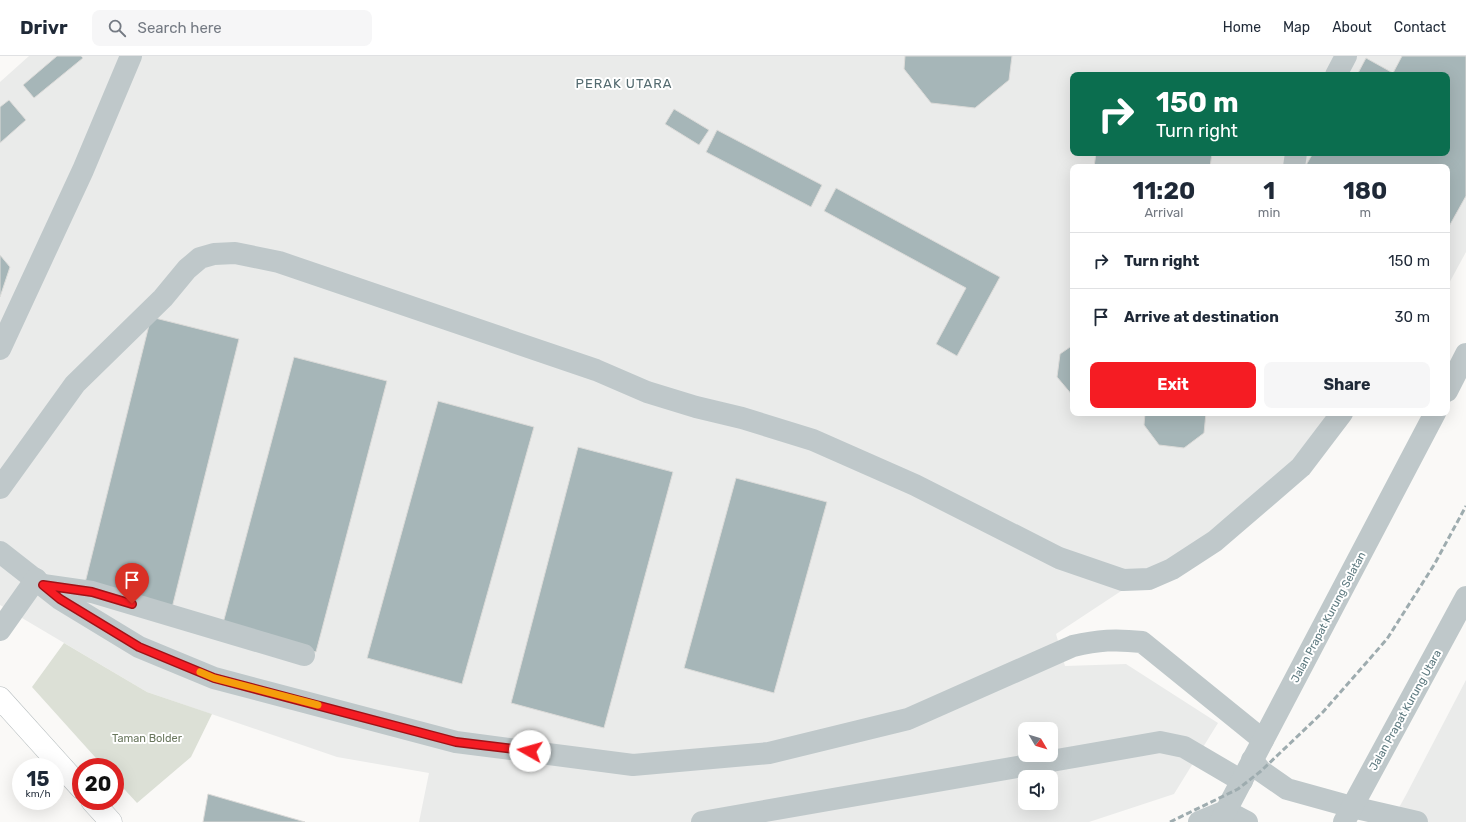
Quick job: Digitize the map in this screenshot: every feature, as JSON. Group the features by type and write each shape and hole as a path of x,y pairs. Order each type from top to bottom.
{"highway":[{"path":"0,698 72,778"},
{"path":"100,810 111,822"}],"street":[{"path":"0,349 83,170 131,56"},
{"path":"1338,72 1346,56"},
{"path":"0,488 75,384 163,298 187,269 200,258 214,254 235,253 279,262 596,370 647,392 696,407 742,418 813,440 915,485 1059,558 1123,580 1149,579 1172,568 1215,541 1301,466 1340,416"},
{"path":"1450,385 1466,354"},
{"name":"Jalan Prapat Kurung Selatan","path":"1223,817 1433,416"},
{"path":"0,552 60,599 139,647 214,678 456,742 633,765 769,753 908,719 1072,646 1097,640 1122,639 1142,642 1263,740"},
{"path":"0,630 39,582"},
{"path":"39,582 92,592 304,655"},
{"name":"Jalan Prapat Kurung Utara","path":"1348,815 1466,597"},
{"path":"702,822 1160,742 1184,747 1242,781"},
{"path":"1252,760 1261,771 1287,789 1348,815 1417,822"},
{"path":"1199,822 1223,817 1247,822"}],"shaded area":[{"path":"29,56 1466,56 1466,252 1450,281 1450,164 1070,164 1070,416 1341,416 1259,500 1056,634 1065,666 1126,664 1218,723 1174,794 1089,822 419,822 429,773 337,757 147,692 0,605 0,82"},
{"path":"1466,680 1466,822 1391,822 1406,795"}],"green space":[{"name":"Taman Bolder","path":"64,643 147,692 212,714 191,757 137,803 124,789 124,758 96,758 32,687"}],"building":[{"path":"57,56 81,56 83,58 34,98 23,85"},
{"path":"905,56 1012,56 1009,80 975,108 931,103 904,69"},
{"path":"1402,56 1466,56 1466,196 1450,225 1450,164 1307,164 1311,156 1450,156 1450,72 1394,72"},
{"path":"1366,58 1391,72 1359,72"},
{"path":"9,100 26,120 0,143 0,107"},
{"path":"674,109 709,130 699,145 665,124"},
{"path":"717,130 822,185 811,207 706,152"},
{"path":"1096,156 1212,156 1210,164 1094,164"},
{"path":"836,188 1000,277 957,356 936,344 966,288 824,211"},
{"path":"0,255 10,267 0,297"},
{"path":"151,317 239,339 172,608 84,587"},
{"path":"1070,347 1070,392 1057,377 1060,354"},
{"path":"294,357 387,381 316,652 222,627"},
{"path":"438,401 534,427 462,684 367,658"},
{"path":"1145,416 1206,416 1204,433 1184,448 1159,445 1144,425"},
{"path":"578,447 673,472 604,728 511,703"},
{"path":"736,478 827,502 774,693 684,668"},
{"path":"208,794 305,822 203,822"}],"railway":[{"path":"1170,822 1238,789 1261,771 1323,712 1387,639 1434,565 1466,506"}],"slow traffic":[{"path":"200,672 214,678 318,705"}],"district":[{"name":"PERAK UTARA","path":"624,83"}],"route":[{"path":"132,604 92,592 43,585 60,599 139,647 214,678 456,742 530,751"}]}
